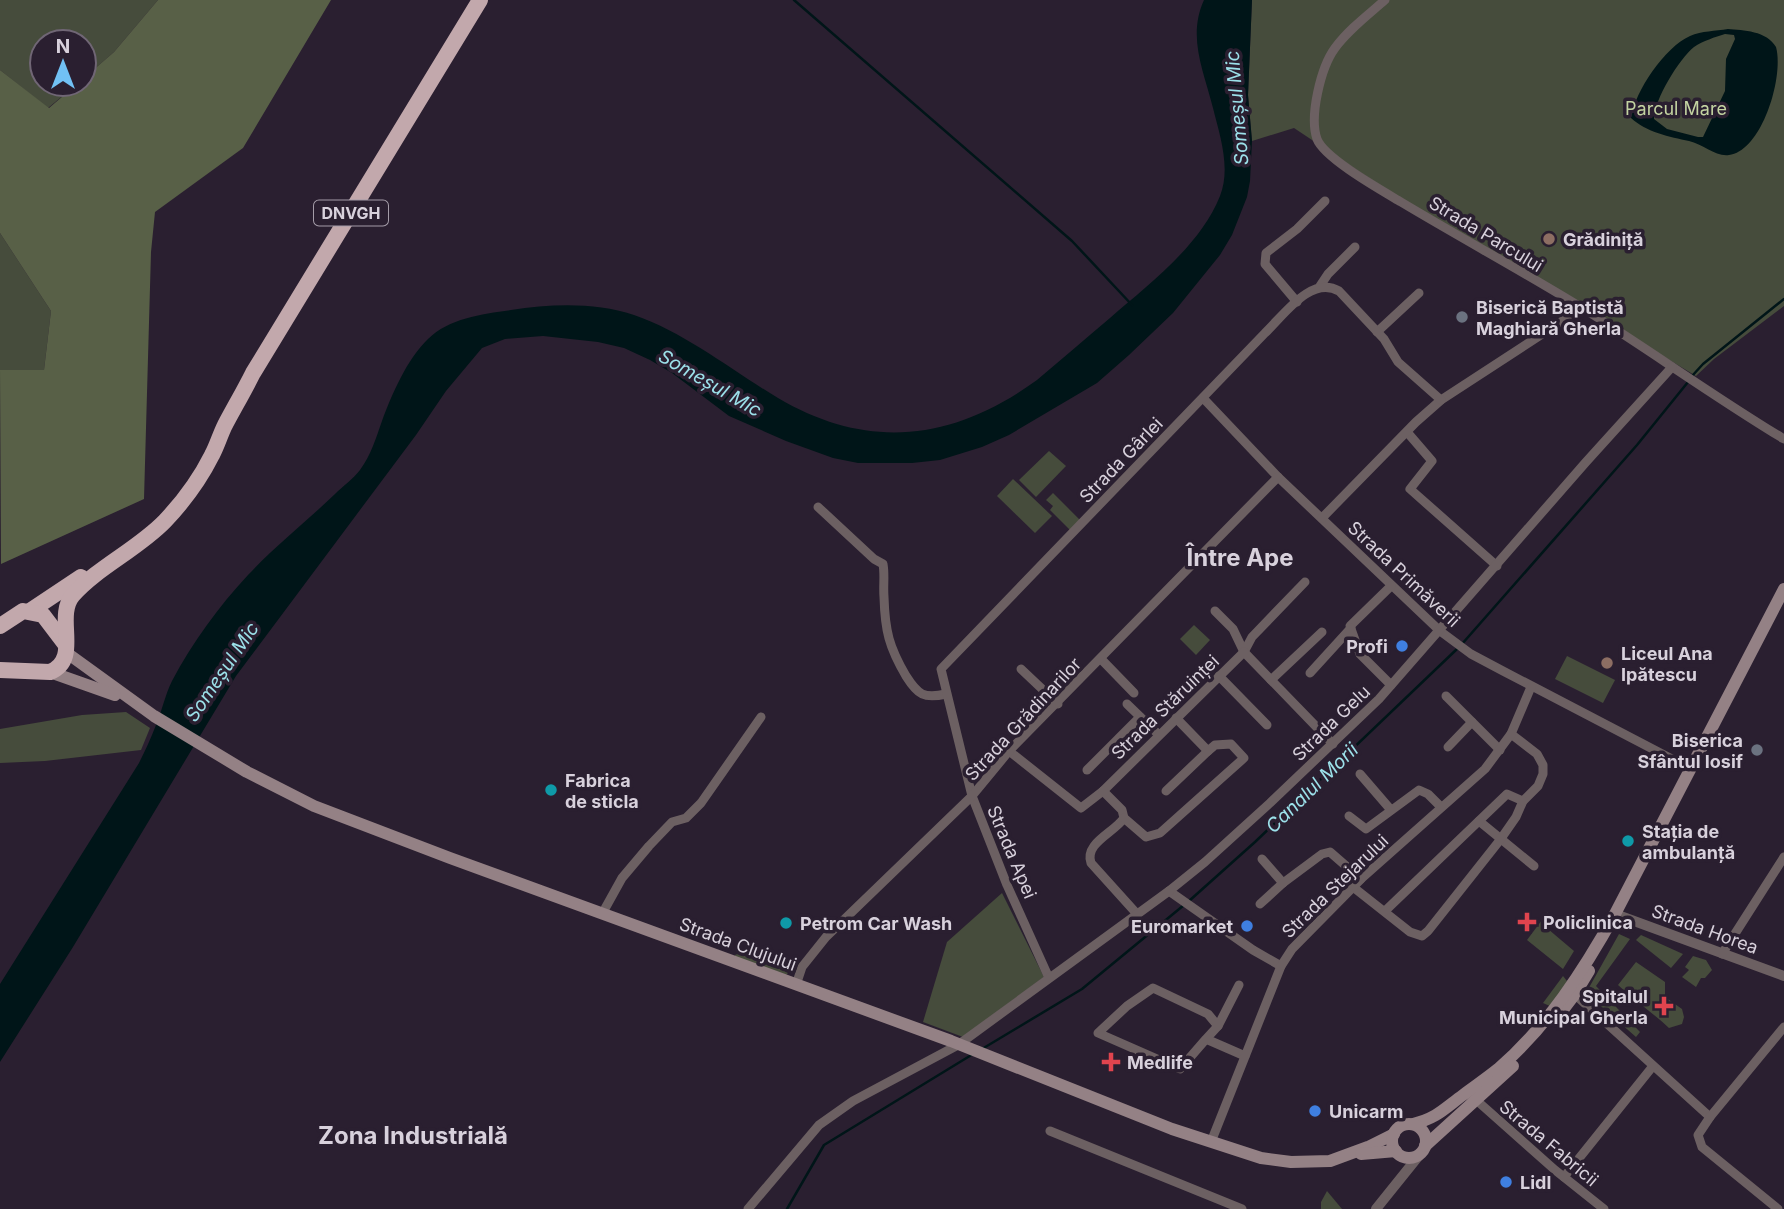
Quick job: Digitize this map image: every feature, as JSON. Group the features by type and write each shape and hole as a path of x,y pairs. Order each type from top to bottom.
{"highway":[{"name":"DNVGH","path":"66,650 64,612 69,601 86,584 146,540 188,494 213,454 253,373 480,0"},
{"name":"DNVGH","path":"30,611 146,527 174,498 224,427"},
{"path":"0,626 23,611 43,615 66,650 57,669 50,672 0,670"}],"main road":[{"path":"1423,1149 1475,1099 1488,1082 1524,1056 1595,958 1600,941 1784,589"},
{"name":"Strada Clujului","path":"66,650 132,702 247,772 304,802 963,1046 1210,1142 1261,1158 1291,1162 1330,1161 1351,1154 1394,1134 1404,1125 1435,1118 1452,1103 1488,1082"},
{"name":"Strada Clujului","path":"50,672 87,683 132,702"},
{"path":"1413,1124 1424,1132 1423,1149"},
{"path":"1394,1134 1392,1143 1400,1154"},
{"name":"Strada Clujului","path":"1351,1154 1400,1154 1412,1157 1423,1149"}],"street":[{"name":"Strada Parcului","path":"1385,0 1353,28 1329,60 1321,81 1314,118 1316,137 1322,150 1378,188 1582,308 1784,439"},
{"path":"1297,302 1265,264 1266,253 1297,229 1325,201"},
{"name":"Strada Gârlei","path":"941,669 1297,302 1310,290 1325,286 1328,274 1355,247"},
{"path":"1325,286 1339,291 1390,347 1398,362 1441,400"},
{"path":"1377,332 1419,293"},
{"path":"1322,518 1441,400 1582,308"},
{"name":"Strada Gelu","path":"748,1209 819,1125 853,1101 963,1046 1205,862 1333,744 1391,685 1586,462 1676,370"},
{"name":"Strada Primăverii","path":"1203,398 1278,477 1440,631 1471,654 1531,687 1691,769"},
{"path":"1407,432 1432,461 1410,489 1497,566"},
{"name":"Strada Grădinarilor","path":"796,985 802,967 826,937 972,796 1009,751 1278,477"},
{"path":"818,507 874,559 883,564 885,621 892,652 911,684 920,694 931,697 946,694"},
{"path":"1244,652 1252,637 1305,582"},
{"path":"1310,673 1350,626 1391,586"},
{"path":"1215,611 1233,629 1244,652"},
{"path":"1351,628 1360,654 1391,685"},
{"path":"1271,680 1322,632"},
{"name":"Strada Stăruinței","path":"1009,751 1081,808 1102,791 1244,652 1333,744"},
{"path":"1101,659 1134,693"},
{"name":"Strada Apei","path":"941,669 972,796 1007,886 1049,978"},
{"path":"1021,669 1058,704"},
{"path":"1219,676 1266,725"},
{"name":"Strada Stejarului","path":"1210,1142 1281,966 1292,949 1353,887 1485,769 1511,734 1531,687"},
{"path":"1446,696 1500,750"},
{"path":"1127,704 1158,734"},
{"path":"1087,770 1140,716"},
{"path":"602,914 622,878 649,846 672,822 686,818 701,803 761,717"},
{"path":"1176,718 1208,751"},
{"path":"1448,747 1472,722"},
{"path":"1353,887 1410,932 1422,936 1428,932 1500,840 1523,801 1538,786 1543,765 1537,754 1511,734"},
{"path":"1102,791 1122,810 1124,818 1146,837 1153,837 1244,758 1231,744 1215,745 1166,791"},
{"path":"1360,774 1391,810"},
{"path":"1349,816 1366,829 1419,790 1428,794 1441,807"},
{"path":"1385,911 1507,794 1523,801"},
{"path":"1124,818 1091,849 1089,856 1091,863 1137,914"},
{"path":"1479,821 1534,866"},
{"path":"1259,904 1322,854 1330,852 1362,879"},
{"path":"1722,954 1784,858"},
{"path":"1262,859 1283,883"},
{"path":"1169,891 1281,966"},
{"name":"Strada Horea","path":"1615,914 1784,976"},
{"path":"1218,1026 1208,1014 1153,988 1127,1006 1098,1033 1180,1069 1218,1026 1239,985"},
{"path":"1572,992 1710,1117"},
{"path":"1784,1027 1698,1135 1702,1147 1778,1209 1784,1203"},
{"path":"1206,1039 1245,1056"},
{"path":"1564,1177 1653,1066"},
{"path":"1452,1103 1475,1099"},
{"name":"Strada Fabricii","path":"1475,1099 1604,1209"},
{"path":"1050,1131 1223,1205 1242,1209"},
{"path":"1376,1209 1423,1149"},
{"path":"1400,1154 1401,1177"}],"green space":[{"path":"0,0 158,0 114,52 98,66 98,28 28,28 28,92 0,70"},
{"path":"158,0 331,0 243,148 155,212 151,252 144,499 1,564 0,370 44,370 51,311 0,233 0,70 28,92 28,98 36,98 49,108 61,98 98,98 98,66 114,52"},
{"name":"Parcul Mare","path":"1252,0 1784,0 1784,306 1696,376 1390,192 1294,128 1252,141 1248,95"},
{"path":"35,98 60,98 48,108"},
{"path":"0,233 51,311 44,370 0,370"},
{"path":"1049,451 1066,466 1036,497 1019,480"},
{"path":"1013,479 1052,516 1035,533 997,496"},
{"path":"1053,493 1080,520 1070,530 1050,510 1053,506 1046,500"},
{"path":"1194,625 1210,640 1196,655 1180,639"},
{"path":"1567,656 1615,680 1603,703 1555,679"},
{"path":"126,712 150,728 141,750 45,761 0,763 0,729 82,715"},
{"path":"1002,893 1044,977 963,1037 923,1022 947,942"},
{"path":"1548,912 1548,929 1574,951 1563,969 1527,940"},
{"path":"1619,934 1630,939 1596,986 1640,1032 1636,1037 1586,993"},
{"path":"1641,935 1683,954 1671,968 1636,940"},
{"path":"742,952 784,967 788,973 786,975 735,957"},
{"path":"1693,956 1706,960 1712,970 1705,978 1701,978 1696,987 1682,977 1689,970 1685,967"},
{"path":"1636,962 1665,982 1665,997 1682,1009 1682,1024 1669,1028 1618,985"},
{"path":"1563,976 1567,981 1552,1007 1543,1003"},
{"path":"1327,1191 1342,1209 1321,1209 1321,1202"}],"water":[{"name":"Someșul Mic","path":"1204,0 1252,0 1248,95 1252,141 1250,181 1247,197 1232,235 1220,255 1173,313 1129,355 1097,383 1009,435 940,460 858,463 833,458 786,441 729,416 672,373 624,348 598,342 543,336 505,339 482,348 446,391 236,676 73,947 0,1062 0,984 139,763 170,686 188,653 248,575 360,470 401,377 413,356 428,339 446,326 489,313 557,306 604,308 634,315 672,332 778,398 812,415 845,426 877,432 910,432 974,416 1037,380 1141,292 1187,248 1211,214 1220,196 1225,174 1221,141 1197,41 1199,14"},
{"path":"1728,29 1754,32 1767,38 1776,47 1778,59 1774,92 1761,126 1752,140 1741,150 1724,155 1666,136 1631,118 1645,83 1671,50 1690,36","holes":["1725,34 1734,35 1735,39 1726,59 1725,91 1703,137 1667,129 1654,119 1663,91 1688,53 1709,39"]}],"waterway":[{"path":"794,0 1072,241 1132,305"},
{"name":"Canalul Morii","path":"1692,376 1703,364 1784,299"},
{"name":"Canalul Morii","path":"1462,644 1637,445 1688,382"},
{"name":"Canalul Morii","path":"1189,901 1255,842 1457,649"},
{"name":"Canalul Morii","path":"982,1049 1082,989 1184,905"},
{"name":"Canalul Morii","path":"787,1209 824,1145 973,1054"}],"place":[{"name":"Grădiniță","path":"1549,239"},
{"name":"Biserică Baptistă Maghiară Gherla","path":"1462,317"},
{"name":"Profi","path":"1402,646"},
{"name":"Liceul Ana Ipătescu","path":"1607,663"},
{"name":"Biserica Sfântul Iosif","path":"1757,750"},
{"name":"Fabrica de sticla","path":"551,790"},
{"name":"Stația de ambulanță","path":"1628,841"},
{"name":"Policlinica","path":"1527,922"},
{"name":"Petrom Car Wash","path":"786,923"},
{"name":"Euromarket","path":"1247,926"},
{"name":"Spitalul Municipal Gherla","path":"1664,1006"},
{"name":"Medlife","path":"1111,1062"},
{"name":"Unicarm","path":"1315,1111"},
{"name":"Lidl","path":"1506,1182"}],"district":[{"name":"Între Ape","path":"1240,557"},
{"name":"Zona Industrială","path":"413,1135"}]}
